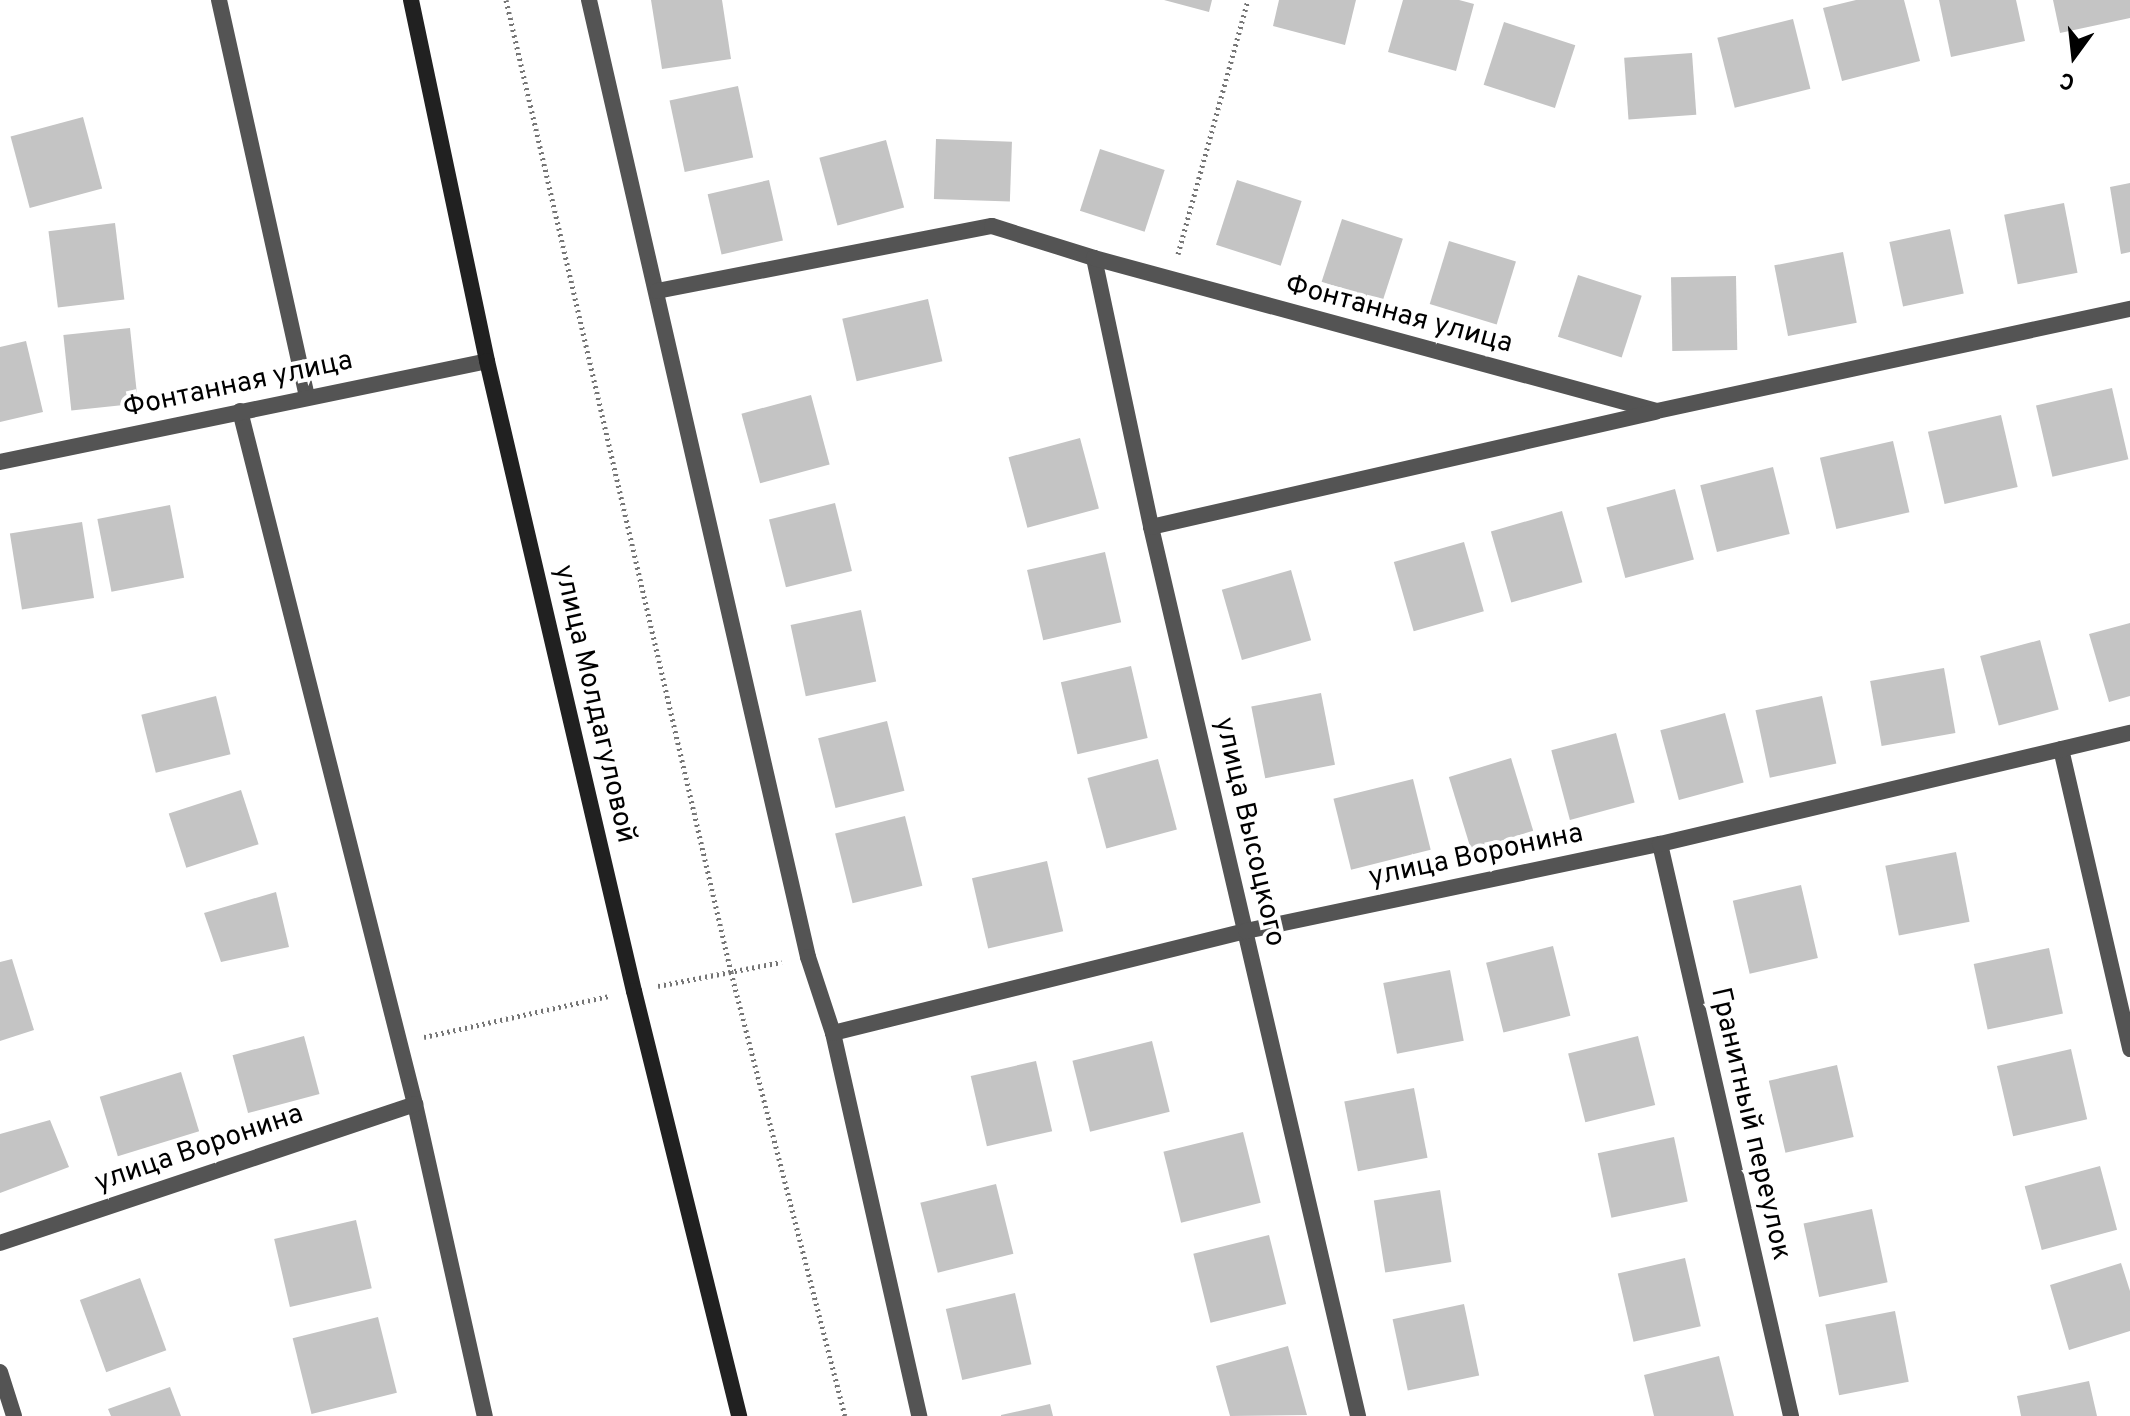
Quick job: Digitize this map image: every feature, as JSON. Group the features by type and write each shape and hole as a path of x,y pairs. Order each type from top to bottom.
{"street":[{"path":"219,0 307,397"},
{"name":"улица Молдагуловой","path":"411,0 487,361 634,991 739,1416"},
{"path":"589,0 808,957 833,1033 919,1416"},
{"name":"Фонтанная улица","path":"657,291 992,226 1171,280 1657,411 2130,309"},
{"name":"улица Высоцкого","path":"1094,258 1151,527 1358,1416"},
{"name":"Фонтанная улица","path":"0,462 487,361"},
{"path":"240,411 415,1104 485,1416"},
{"path":"1151,527 1657,411"},
{"name":"улица Воронина","path":"833,1033 1246,931 1660,844 2130,733"},
{"path":"2061,749 2130,1049"},
{"name":"Гранитный переулок","path":"1660,844 1791,1416"},
{"name":"улица Воронина","path":"0,1243 415,1104"},
{"path":"0,1372 14,1416"}],"path":[{"path":"506,0 731,972 845,1416"},
{"path":"1171,280 1248,0"},
{"path":"399,1042 808,957"}],"building":[{"path":"651,0 722,0 731,59 662,69"},
{"path":"1164,0 1212,0 1209,12"},
{"path":"1279,0 1356,0 1345,45 1273,26"},
{"path":"1403,0 1459,0 1474,4 1456,71 1388,52"},
{"path":"1856,0 1904,0 1920,61 1842,81 1823,8"},
{"path":"1939,0 2016,0 2025,41 1951,57"},
{"path":"2053,0 2130,0 2130,18 2060,33"},
{"path":"1793,19 1810,89 1735,108 1717,38"},
{"path":"1504,22 1575,45 1555,108 1484,85"},
{"path":"1692,53 1696,115 1628,120 1624,58"},
{"path":"738,86 753,157 685,172 670,101"},
{"path":"83,117 102,188 30,208 11,136"},
{"path":"936,139 1012,142 1010,202 934,199"},
{"path":"886,140 904,208 837,225 819,158"},
{"path":"1100,149 1165,170 1145,232 1080,211"},
{"path":"769,180 783,240 722,255 708,194"},
{"path":"1237,180 1302,201 1281,266 1216,245"},
{"path":"2130,183 2130,252 2121,254 2110,187"},
{"path":"2064,203 2078,273 2018,284 2004,215"},
{"path":"1342,219 1403,239 1382,302 1322,282"},
{"path":"115,223 124,299 58,308 48,231"},
{"path":"1950,229 1964,294 1903,306 1889,242"},
{"path":"1449,241 1516,261 1497,325 1430,304"},
{"path":"1843,252 1857,323 1788,336 1774,265"},
{"path":"1578,275 1642,296 1622,358 1558,337"},
{"path":"1736,276 1737,350 1672,351 1671,277"},
{"path":"928,299 942,361 857,381 842,319"},
{"path":"130,328 138,404 71,411 63,335"},
{"path":"26,341 43,412 0,422 0,347"},
{"path":"2112,388 2128,459 2052,477 2036,406"},
{"path":"811,395 830,465 760,483 741,414"},
{"path":"2001,415 2018,487 1945,504 1928,432"},
{"path":"1080,438 1099,509 1027,528 1009,457"},
{"path":"1893,441 1909,512 1836,529 1820,458"},
{"path":"1773,467 1790,534 1717,552 1700,485"},
{"path":"1675,489 1694,560 1625,578 1606,507"},
{"path":"835,503 852,571 786,587 769,519"},
{"path":"170,505 184,578 111,592 97,519"},
{"path":"1562,511 1582,582 1511,603 1491,531"},
{"path":"82,522 94,598 22,609 10,533"},
{"path":"1464,542 1484,611 1414,631 1394,562"},
{"path":"1105,552 1121,622 1043,640 1027,570"},
{"path":"1291,570 1311,640 1242,660 1222,590"},
{"path":"861,610 876,681 806,696 791,625"},
{"path":"2130,623 2130,696 2109,702 2089,634"},
{"path":"2040,640 2059,710 1999,726 1980,656"},
{"path":"1131,666 1148,738 1077,754 1061,682"},
{"path":"1944,668 1955,733 1882,746 1870,681"},
{"path":"1321,693 1335,765 1265,778 1251,707"},
{"path":"216,696 231,754 156,773 141,715"},
{"path":"1822,696 1836,763 1770,778 1755,710"},
{"path":"1725,713 1744,783 1679,800 1660,730"},
{"path":"887,721 904,791 836,808 818,738"},
{"path":"1616,733 1635,803 1570,820 1551,750"},
{"path":"1511,758 1533,831 1471,850 1449,777"},
{"path":"1158,759 1177,830 1106,848 1087,778"},
{"path":"1413,779 1431,850 1351,870 1333,799"},
{"path":"241,790 259,844 186,868 169,813"},
{"path":"905,816 922,886 853,903 835,833"},
{"path":"1956,852 1970,922 1899,935 1885,866"},
{"path":"1047,861 1063,931 988,948 972,878"},
{"path":"1801,885 1818,958 1750,974 1733,901"},
{"path":"276,892 289,947 221,962 204,913"},
{"path":"1553,946 1570,1016 1503,1033 1486,963"},
{"path":"2049,948 2063,1014 1988,1030 1974,964"},
{"path":"12,959 34,1030 0,1041 0,962"},
{"path":"1450,970 1464,1041 1397,1054 1383,983"},
{"path":"304,1036 320,1094 248,1113 233,1055"},
{"path":"1638,1036 1655,1105 1585,1122 1568,1053"},
{"path":"1152,1041 1170,1112 1090,1132 1072,1061"},
{"path":"2071,1049 2087,1119 2013,1136 1997,1066"},
{"path":"1036,1061 1052,1131 987,1146 971,1076"},
{"path":"1837,1065 1854,1137 1785,1153 1769,1081"},
{"path":"181,1072 199,1131 118,1156 100,1097"},
{"path":"1414,1088 1428,1158 1358,1171 1344,1102"},
{"path":"50,1120 69,1167 0,1193 0,1134"},
{"path":"1243,1132 1261,1203 1181,1223 1163,1152"},
{"path":"1674,1137 1688,1202 1611,1218 1598,1153"},
{"path":"2100,1166 2117,1230 2042,1250 2025,1186"},
{"path":"996,1184 1013,1254 938,1273 920,1203"},
{"path":"1440,1190 1451,1262 1385,1273 1374,1200"},
{"path":"1872,1209 1888,1282 1819,1297 1804,1224"},
{"path":"356,1220 372,1288 290,1307 274,1239"},
{"path":"1269,1235 1286,1304 1210,1323 1193,1254"},
{"path":"1685,1258 1701,1326 1634,1342 1618,1274"},
{"path":"2121,1263 2130,1291 2130,1331 2069,1350 2050,1285"},
{"path":"140,1278 166,1350 106,1372 80,1300"},
{"path":"1015,1293 1031,1364 962,1380 946,1309"},
{"path":"1464,1304 1479,1375 1408,1391 1393,1319"},
{"path":"1895,1311 1909,1382 1839,1395 1825,1325"},
{"path":"378,1317 397,1393 311,1414 293,1338"},
{"path":"1288,1346 1307,1415 1230,1416 1216,1366"},
{"path":"1719,1356 1734,1416 1654,1416 1644,1375"},
{"path":"2089,1381 2097,1416 2021,1416 2017,1396"},
{"path":"170,1387 181,1416 111,1416 108,1409"},
{"path":"1050,1404 1053,1416 1001,1416 1001,1415"}]}
